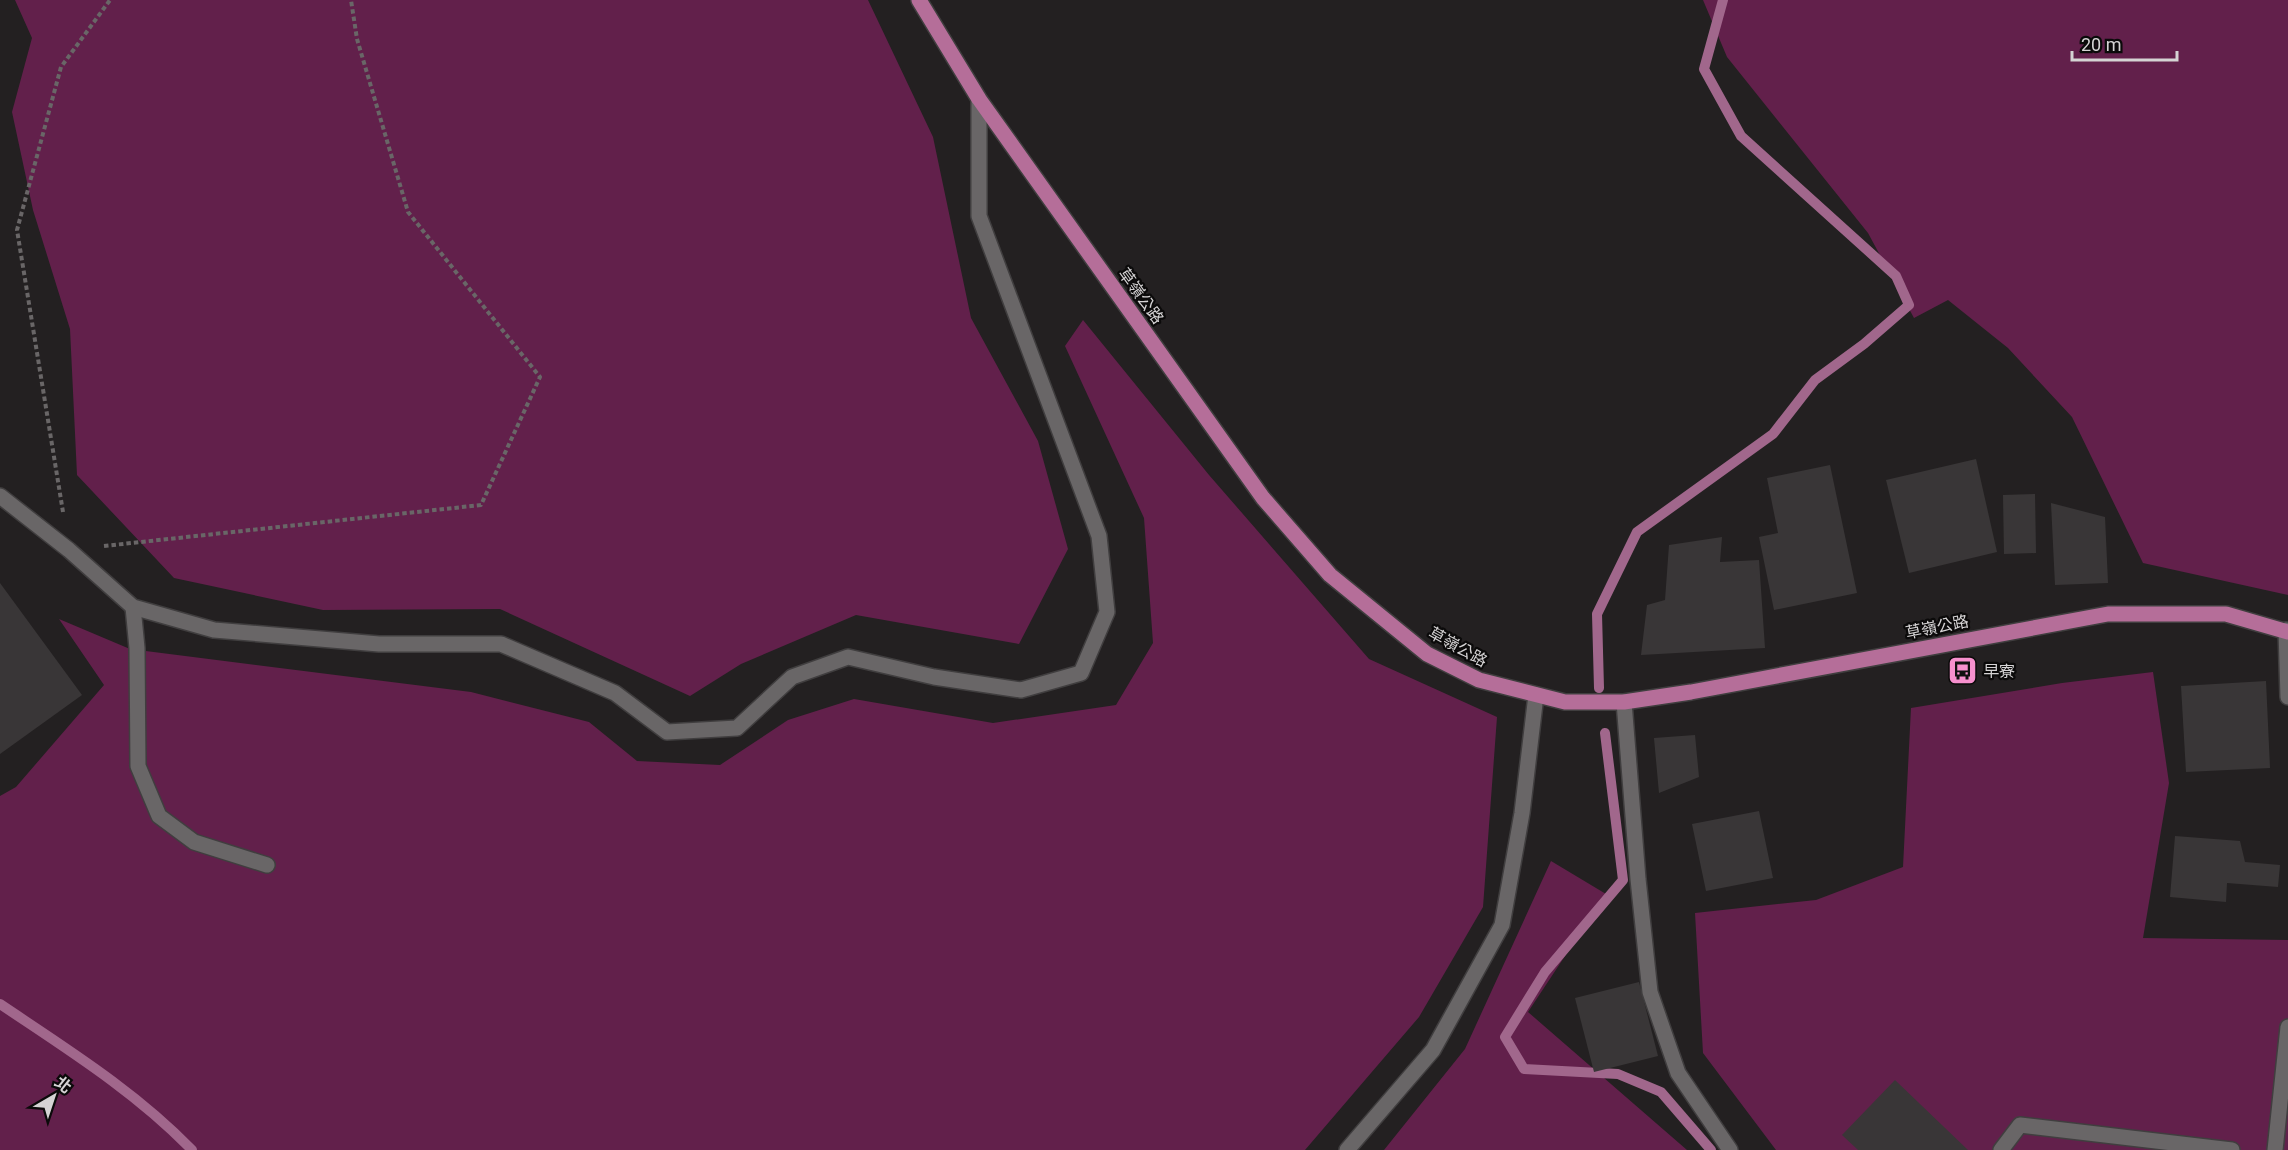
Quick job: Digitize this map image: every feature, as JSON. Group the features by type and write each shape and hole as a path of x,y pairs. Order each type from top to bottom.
{"main road":[{"name":"草嶺公路","path":"919,0 978,99 1263,498 1329,575 1427,654 1479,680 1565,702 1624,702 1691,692 2108,614 2226,614 2287,631"}],"street":[{"path":"0,496 69,550 133,607 214,630 379,644 501,644 615,693 667,732 736,728 792,677 848,657 934,677 1021,690 1081,673 1107,612 1099,536 978,216 978,99"},
{"path":"133,607 137,648 138,766 159,816 194,842 267,866"},
{"path":"2287,631 2288,697"},
{"path":"1347,1150 1433,1050 1502,925 1521,813 1536,695"},
{"path":"1624,702 1638,879 1650,992 1678,1072 1730,1150"},
{"path":"2276,1150 2288,1027"},
{"path":"2001,1150 2020,1125 2232,1150"}],"path":[{"path":"110,0 61,67 17,230 69,550 481,505 540,377 408,212 357,39 351,0"}],"shaded area":[{"path":"15,0 868,0 933,137 971,318 1038,441 1068,549 1019,644 856,615 741,664 690,696 500,609 323,610 174,578 77,475 70,329 33,210 12,112 32,38"},
{"path":"1703,0 2288,0 2288,595 2143,563 2072,417 2008,348 1948,300 1914,318 1868,233 1727,57"},
{"path":"1083,320 1209,475 1369,659 1497,717 1483,907 1419,1017 1305,1150 0,1150 0,796 16,787 104,685 59,619 130,649 471,692 589,722 637,761 720,765 788,720 854,699 993,723 1116,705 1153,643 1144,518 1065,346"},
{"path":"2153,672 2169,783 2143,938 2288,940 2288,1150 1776,1150 1703,1053 1695,913 1816,900 1903,867 1911,708 2062,683"},
{"path":"1551,861 1606,894 1528,1012 1687,1150 1384,1150 1465,1049"}],"building":[{"path":"1976,459 1997,552 1909,573 1886,480"},
{"path":"1830,465 1857,593 1774,610 1759,537 1778,533 1767,478"},
{"path":"2035,494 2036,553 2004,554 2003,495"},
{"path":"2051,503 2105,517 2108,583 2055,585"},
{"path":"1722,537 1720,562 1759,560 1765,648 1641,655 1647,605 1665,600 1669,545"},
{"path":"0,583 82,695 0,754"},
{"path":"2266,681 2270,768 2186,772 2181,686"},
{"path":"1695,735 1699,777 1659,793 1654,738"},
{"path":"1759,811 1773,878 1706,891 1692,824"},
{"path":"2175,836 2240,841 2245,862 2280,865 2278,887 2227,883 2226,902 2170,897"},
{"path":"1639,982 1658,1056 1594,1072 1575,998"},
{"path":"1895,1080 1968,1150 1858,1150 1842,1135"}],"waterway":[{"path":"1599,688 1597,614 1637,532 1773,434 1815,380 1864,344 1909,305 1896,276 1741,136 1704,69 1723,0"},
{"path":"1605,733 1623,880 1545,972 1505,1037 1524,1069 1618,1074 1661,1092 1711,1150"},
{"path":"0,1004 124,1090 192,1150"}],"place":[{"name":"早寮","path":"1962,671"}]}
